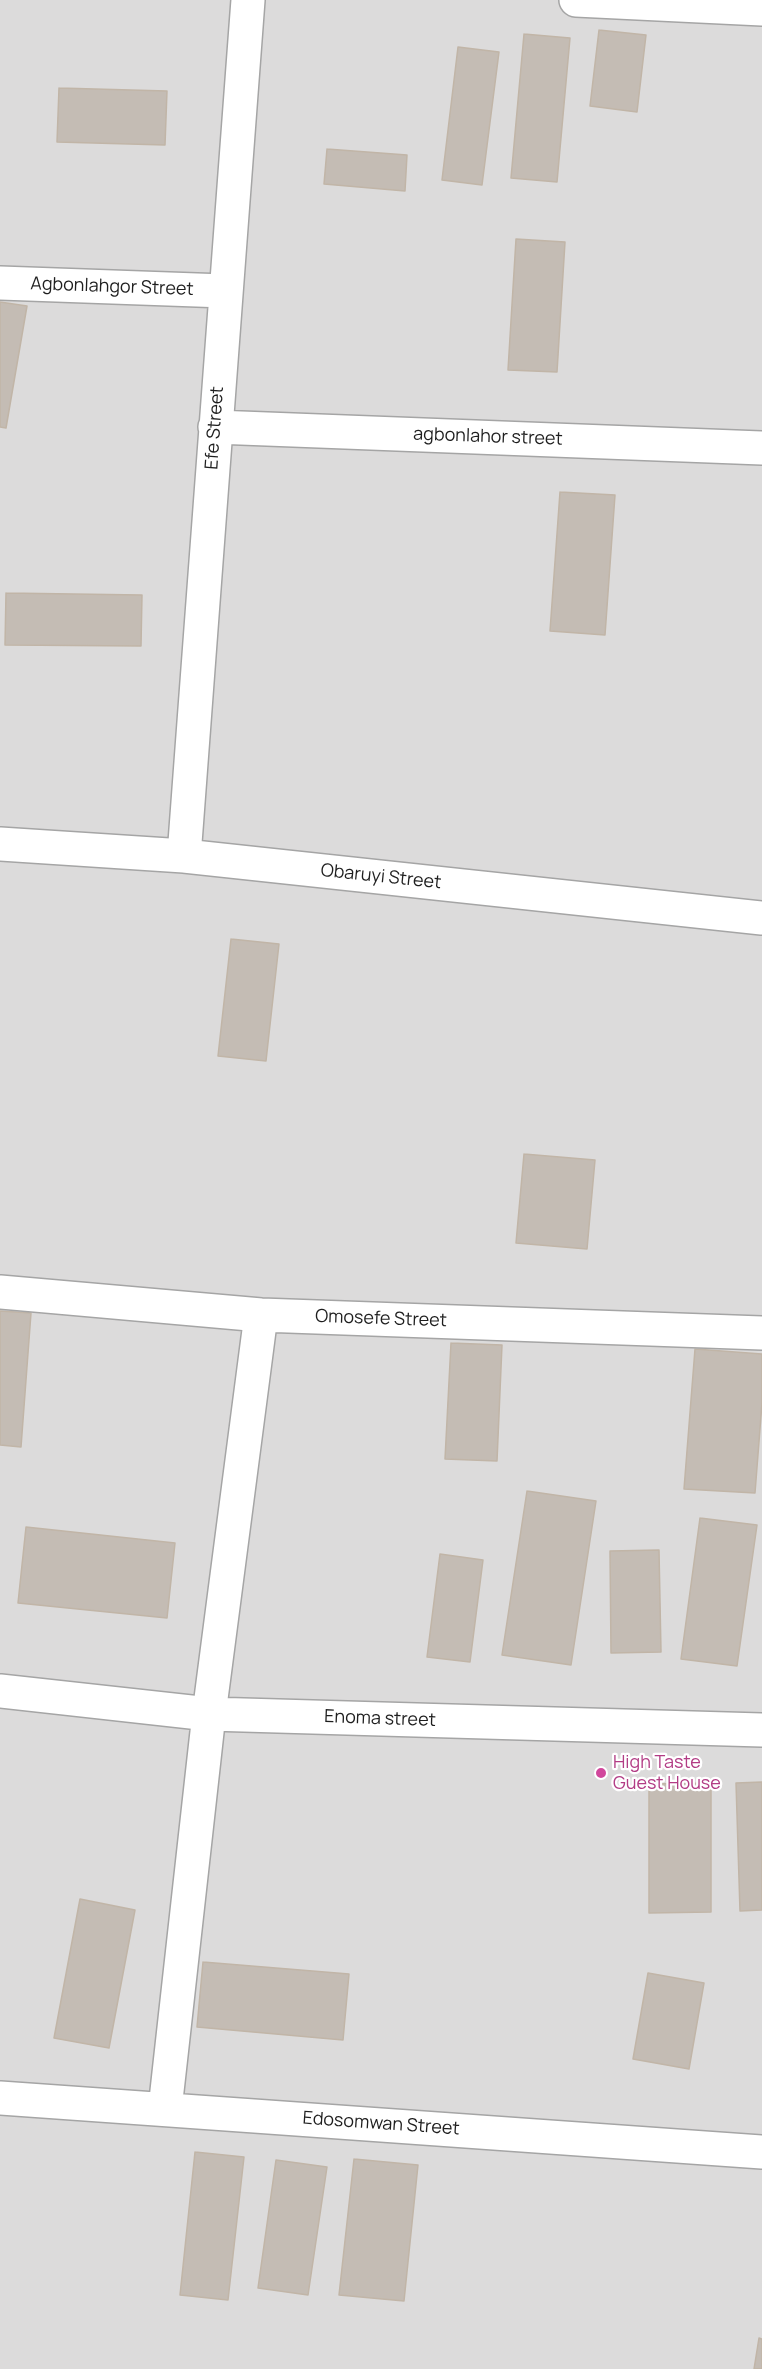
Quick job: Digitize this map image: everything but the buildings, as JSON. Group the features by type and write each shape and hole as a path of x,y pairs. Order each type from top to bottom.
{"street":[{"name":"Efe Street","path":"184,856 248,0"},
{"path":"576,0 762,9"},
{"name":"Agbonlahgor Street","path":"0,283 225,291"},
{"name":"agbonlahor street","path":"215,426 762,448"},
{"name":"Obaruyi Street","path":"0,844 184,856 762,918"},
{"name":"Omosefe Street","path":"0,1292 261,1315 762,1333"},
{"path":"165,2109 209,1714 261,1315"},
{"name":"Enoma street","path":"0,1691 209,1714 762,1730"},
{"name":"Edosomwan Street","path":"0,2098 762,2152"}],"shaded area":[{"path":"0,0 762,0 762,2369 0,2369"}],"place":[{"name":"High Taste Guest House","path":"601,1773"}]}
